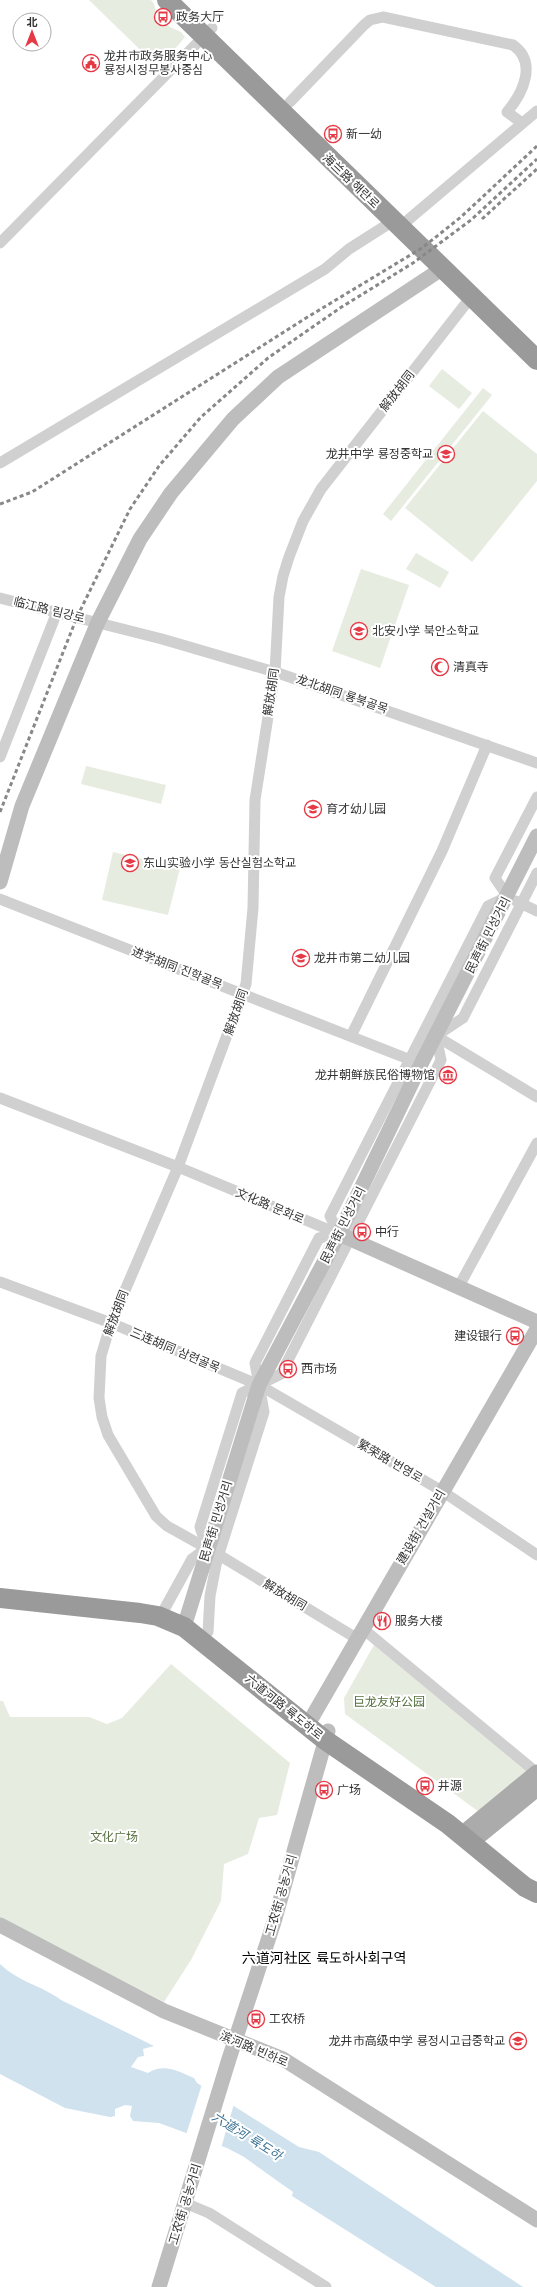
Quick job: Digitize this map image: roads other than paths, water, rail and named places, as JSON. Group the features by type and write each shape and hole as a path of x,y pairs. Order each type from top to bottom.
{"highway":[{"name":"海兰路 해란로","path":"167,0 208,32 290,102 442,268 471,298 537,360"},
{"name":"海兰路 해란로","path":"183,0 208,32 400,221 537,346"},
{"name":"六道河路 륙도하로","path":"0,1588 138,1602 165,1608 185,1622 309,1722 537,1883"},
{"name":"六道河路 륙도하로","path":"0,1598 140,1612 185,1622 208,1632 225,1644 309,1722"},
{"name":"六道河路 륙도하로","path":"471,1835 525,1887 537,1893"}],"main road":[{"path":"471,1835 537,1773"},
{"path":"471,1835 537,1788"}],"street":[{"path":"290,102 364,25 370,20 383,18 513,45 519,48 527,56 531,73 526,89 507,112 522,123"},
{"path":"0,243 208,32"},
{"path":"0,463 325,269 349,249 400,221 537,111"},
{"path":"0,882 22,806 98,622 140,539 159,510 189,469 233,419 278,377 442,268"},
{"name":"解放胡同","path":"471,298 335,469 311,506 283,576 279,603 275,672 255,800 253,908 243,993 178,1167 111,1323 101,1356 98,1374 102,1417 108,1435 156,1516 167,1526 359,1633 537,1773"},
{"name":"临江路 림강로","path":"0,598 98,622"},
{"path":"0,757 57,612"},
{"name":"龙北胡同 룡북골목","path":"98,622 275,672 537,763"},
{"path":"351,1036 442,851 487,745"},
{"path":"537,797 496,878 508,897 537,911"},
{"name":"民声街 민성거리","path":"185,1622 213,1551 259,1385 344,1237 416,1062 436,1036 508,897 537,836"},
{"path":"436,1036 463,1018 537,873"},
{"path":"416,1062 488,906 508,897"},
{"name":"进学胡同 진학골목","path":"0,899 416,1062"},
{"path":"436,1036 537,1097"},
{"path":"344,1237 442,1060 436,1036"},
{"name":"文化路 문화로","path":"0,1098 178,1167 344,1237 537,1322"},
{"path":"458,1288 537,1143"},
{"name":"三连胡同 삼련골목","path":"0,1282 111,1323 259,1385"},
{"name":"建设街 건설거리","path":"309,1722 359,1633 537,1329"},
{"name":"繁荣路 번영로","path":"259,1385 442,1491 537,1555"},
{"path":"165,1608 192,1559 213,1551 208,1632"},
{"name":"工农街 공농거리","path":"159,2287 229,2059 274,1922 327,1735"},
{"name":"滨河路 빈하로","path":"0,1925 164,2011 283,2059 537,2220"},
{"path":"187,2197 209,2213 326,2287"}],"water":[{"name":"六道河 륙도하","path":"0,1964 15,1976 154,2046 143,2049 144,2056 138,2057 131,2067 148,2073 165,2068 171,2069 194,2078 197,2083 299,2147 319,2152 523,2287 436,2287 292,2196 293,2192 244,2157 227,2148 159,2123 133,2121 130,2116 132,2106 125,2105 115,2109 115,2116 110,2117 65,2108 0,2074"}],"railway":[{"path":"0,504 32,492 306,318 422,248 461,217 537,146"},
{"path":"0,812 77,617 130,509 159,466 201,417 268,358 340,308 413,263 471,220 537,159"},
{"path":"482,219 537,169"}],"place":[{"name":"政务大厅","path":"163,17"},
{"name":"龙井市政务服务中心 룡정시정무봉사중심","path":"91,63"},
{"name":"新一幼","path":"333,134"},
{"name":"龙井中学 룡정중학교","path":"446,454"},
{"name":"北安小学 북안소학교","path":"359,631"},
{"name":"清真寺","path":"440,667"},
{"name":"育才幼儿园","path":"313,809"},
{"name":"东山实验小学 동산실험소학교","path":"130,863"},
{"name":"龙井市第二幼儿园","path":"301,958"},
{"name":"龙井朝鲜族民俗博物馆","path":"448,1075"},
{"name":"中行","path":"362,1232"},
{"name":"建设银行","path":"515,1336"},
{"name":"西市场","path":"288,1369"},
{"name":"服务大楼","path":"382,1621"},
{"name":"井源","path":"425,1786"},
{"name":"广场","path":"324,1790"},
{"name":"工农桥","path":"256,2019"},
{"name":"龙井市高级中学 룡정시고급중학교","path":"518,2041"}],"district":[{"name":"六道河社区 륙도하사회구역","path":"324,1958"}],"park label":[{"name":"巨龙友好公园","path":"389,1702"},
{"name":"文化广场","path":"114,1837"}]}
